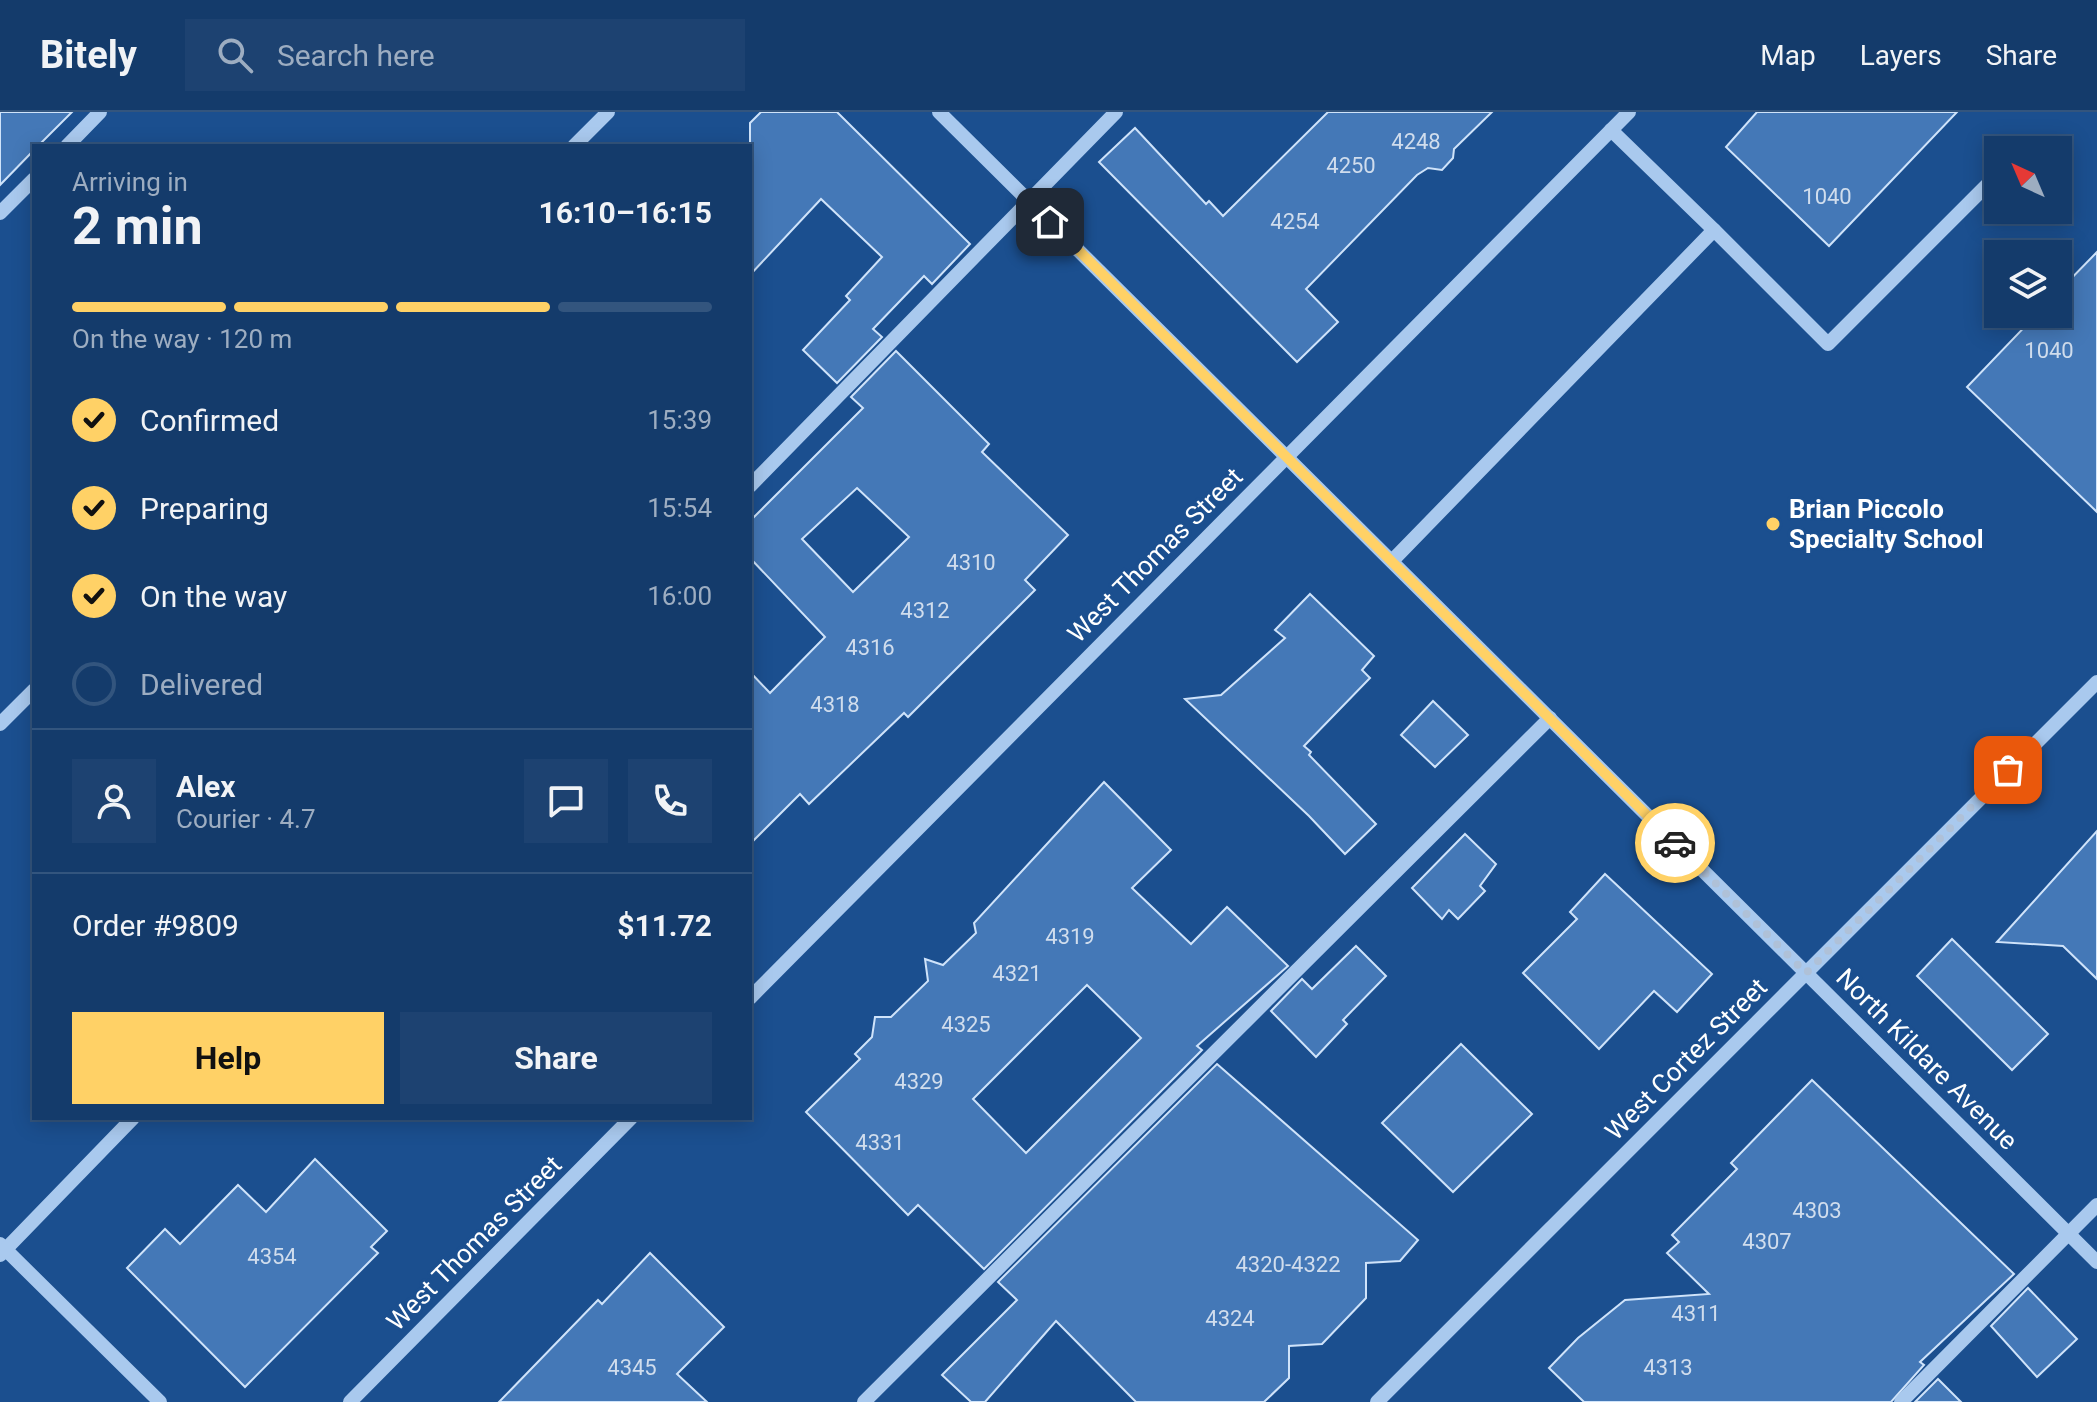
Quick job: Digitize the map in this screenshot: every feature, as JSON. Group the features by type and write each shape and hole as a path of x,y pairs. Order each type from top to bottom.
{"street":[{"path":"69,144 100,112"},
{"path":"576,144 608,112"},
{"name":"North Kildare Avenue","path":"939,112 2097,1262"},
{"path":"752,484 1116,112"},
{"name":"West Thomas Street","path":"752,996 1629,112"},
{"path":"1611,130 1828,344 1984,188"},
{"path":"0,213 32,181"},
{"path":"1392,561 1714,230"},
{"name":"West Cortez Street","path":"1377,1402 2097,682"},
{"path":"0,724 32,692"},
{"path":"864,1402 1550,718"},
{"path":"131,1120 2,1249 160,1402"},
{"name":"West Thomas Street","path":"350,1402 629,1120"},
{"path":"1901,1402 2097,1205"}],"building":[{"path":"0,112 72,112 40,144 32,144 32,152 0,185"},
{"path":"761,112 837,112 970,244 932,284 924,276 873,329 882,337 837,383 803,350 850,300 846,296 882,257 821,199 752,273 750,123"},
{"path":"1328,112 1492,112 1454,149 1453,158 1442,170 1428,168 1417,175 1306,289 1338,322 1297,362 1099,162 1135,128 1206,204 1209,201 1223,216"},
{"path":"1757,112 1957,112 1829,246 1726,147"},
{"path":"2097,252 2097,512 1967,387 2024,328 2072,328 2072,278"},
{"path":"896,351 989,444 982,452 1068,535 1025,580 1035,590 908,717 904,713 809,804 800,794 752,842 752,674 770,693 825,637 752,560 752,519 863,408 851,397","holes":["857,488 909,537 853,592 802,539"]},
{"path":"1310,594 1374,656 1362,670 1370,678 1304,746 1311,752 1309,755 1376,824 1345,854 1185,699 1221,695 1285,638 1275,630"},
{"path":"1433,701 1468,735 1435,767 1401,735"},
{"path":"1104,782 1171,850 1132,888 1191,944 1227,907 1288,966 1197,1046 1202,1050 984,1269 918,1205 908,1215 806,1112 860,1059 855,1054 872,1037 875,1017 891,1017 928,981 925,959 943,965 976,933 974,923","holes":["1087,985 1141,1038 1026,1153 973,1099"]},
{"path":"2097,831 2097,979 2063,946 1997,942"},
{"path":"1465,834 1496,864 1480,886 1485,891 1458,919 1449,910 1442,919 1412,888"},
{"path":"1605,874 1712,974 1677,1012 1654,991 1599,1049 1523,973 1577,919 1570,912"},
{"path":"1952,939 2048,1034 2012,1070 1917,976"},
{"path":"1356,946 1386,976 1343,1020 1347,1024 1316,1057 1271,1011 1302,979 1312,989"},
{"path":"1461,1044 1532,1114 1453,1192 1382,1123"},
{"path":"1217,1064 1418,1240 1400,1261 1366,1263 1366,1298 1322,1344 1289,1346 1289,1378 1264,1402 1136,1402 1056,1321 985,1402 971,1402 942,1375 1017,1300 998,1282"},
{"path":"1812,1080 2014,1274 1920,1362 1924,1365 1891,1402 1584,1402 1549,1368 1578,1338 1625,1300 1709,1294 1667,1253 1679,1242 1672,1235 1737,1169 1731,1163"},
{"path":"315,1159 387,1231 371,1247 378,1253 245,1387 127,1268 165,1229 180,1244 238,1185 266,1212"},
{"path":"650,1253 724,1327 677,1374 707,1402 499,1402 598,1300 602,1304"},
{"path":"2028,1288 2077,1339 2037,1377 1991,1326"},
{"path":"1938,1379 1961,1402 1915,1402"}],"way so far":[{"path":"1675,843 1806,973 2008,770"}],"place":[{"name":"Brian Piccolo Specialty School","path":"1773,524"}],"route":[{"path":"1050,222 1675,843"}]}
